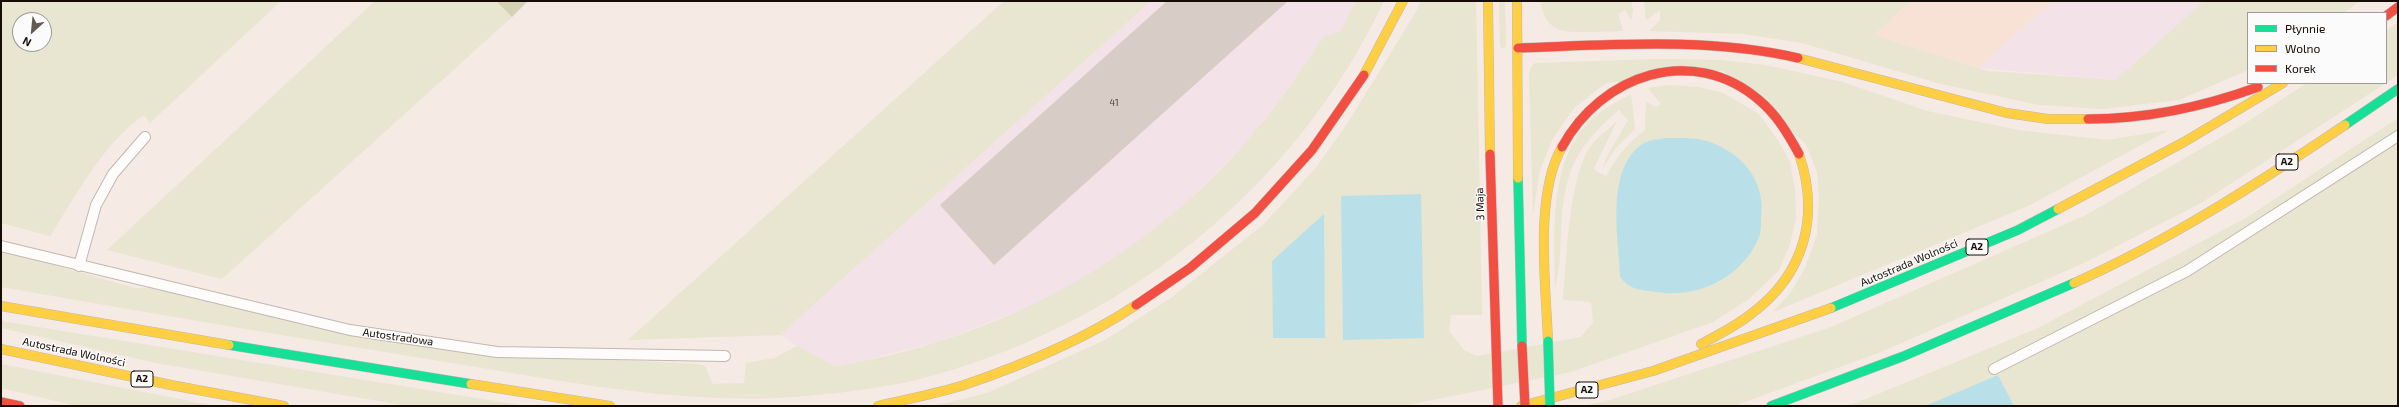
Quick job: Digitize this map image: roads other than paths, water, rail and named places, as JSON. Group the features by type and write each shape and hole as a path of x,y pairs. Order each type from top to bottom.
{"main road":[{"path":"878,406 957,388 1014,368 1057,350 1121,316 1207,256 1278,190 1322,137 1366,72 1403,1"},
{"name":"3 Maja","path":"1488,1 1488,87 1498,406"},
{"path":"1517,1 1522,346 1525,406"},
{"path":"2387,15 2398,7"},
{"path":"1518,48 1656,45 1752,50 1818,62 1979,107 2040,118 2117,120 2175,112 2241,94 2266,84"},
{"path":"1506,66 1518,48"},
{"path":"1550,406 1546,241 1548,191 1556,158 1567,135 1583,113 1594,103 1606,94 1634,79 1665,72 1689,72 1710,75 1739,86 1755,97 1783,126 1804,167 1808,192 1807,229 1804,243 1789,272 1756,311 1653,371"},
{"path":"1488,87 1498,77"},
{"name":"Autostrada Wolności","path":"1521,406 1653,371 1841,304 2018,230 2184,142 2280,84"},
{"name":"A2","path":"1771,406 1827,387 1970,330 2119,262 2175,233 2307,150 2398,89"},
{"path":"1,306 353,366 610,406"},
{"name":"Autostrada Wolności","path":"1,349 171,385 284,406"},
{"path":"1,402 20,406"}],"lane":[{"path":"1994,369 2187,270 2398,136"},
{"path":"79,266 96,205 113,174 145,137"},
{"name":"Autostradowa","path":"1,246 350,330 497,352 654,356 725,356"}],"water":[{"path":"1665,138 1686,138 1707,141 1720,146 1731,153 1741,161 1756,181 1760,192 1762,205 1761,230 1759,237 1752,251 1742,263 1731,274 1717,282 1688,292 1672,293 1641,290 1631,287 1623,281 1620,276 1617,204 1623,169 1631,155 1644,143"},
{"path":"1421,194 1424,338 1343,340 1341,196"},
{"path":"1324,214 1325,338 1273,338 1272,261"},
{"path":"1998,375 2014,406 1925,406"}]}
